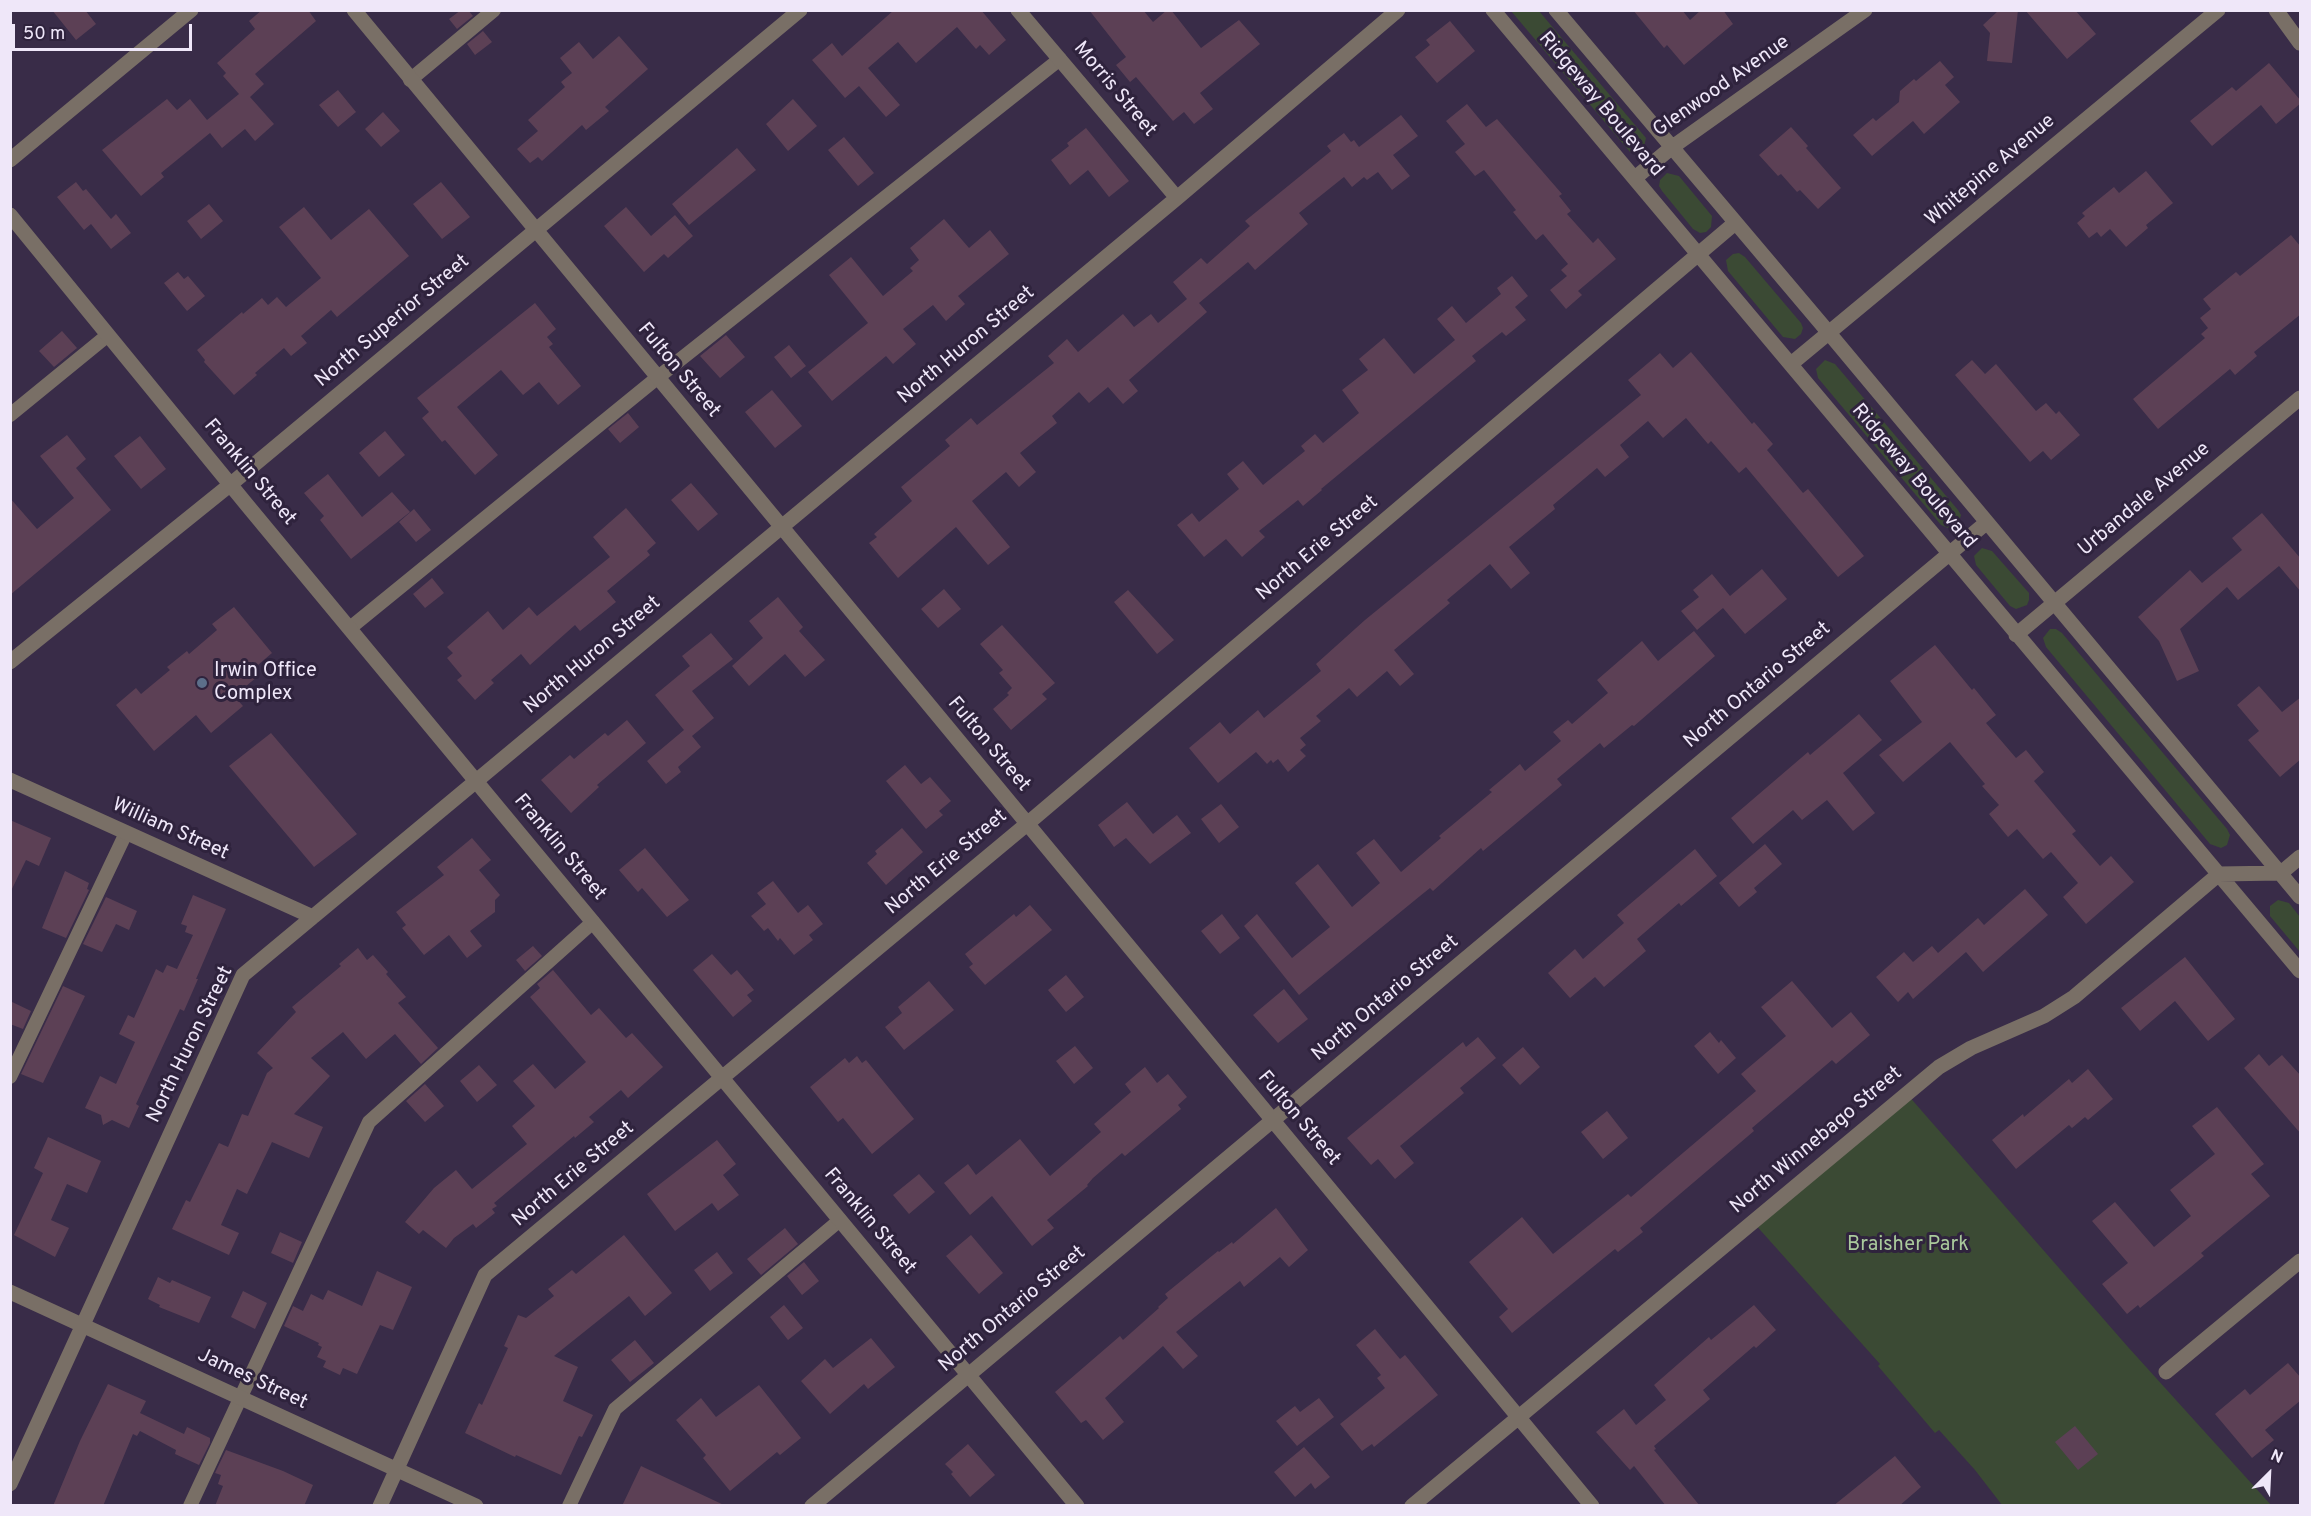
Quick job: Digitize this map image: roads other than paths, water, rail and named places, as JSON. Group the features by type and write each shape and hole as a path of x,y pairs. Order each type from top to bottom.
{"street":[{"path":"10,160 190,10"},
{"name":"Fulton Street","path":"354,10 1592,1506"},
{"name":"North Superior Street","path":"10,662 231,484 800,10"},
{"name":"Morris Street","path":"1018,10 1177,198"},
{"name":"North Huron Street","path":"10,1484 243,975 1177,198 1398,10"},
{"name":"Ridgeway Boulevard","path":"1493,10 2016,635 2301,971"},
{"name":"Ridgeway Boulevard","path":"1556,10 2301,897"},
{"name":"Glenwood Avenue","path":"1635,178 1671,148 1865,10"},
{"name":"Whitepine Avenue","path":"1791,364 2218,10"},
{"path":"2276,10 2301,43"},
{"name":"Franklin Street","path":"10,215 1077,1506"},
{"name":"North Erie Street","path":"380,1506 485,1275 1026,824 1735,223"},
{"name":"Urbandale Avenue","path":"2016,635 2301,398"},
{"name":"North Ontario Street","path":"812,1506 1986,523"},
{"name":"William Street","path":"10,780 313,917"},
{"path":"2219,874 2281,873 2301,857"},
{"name":"North Winnebago Street","path":"1412,1506 1939,1067 1971,1048 2044,1016 2074,997 2219,874"},
{"path":"2166,1372 2301,1261"},
{"name":"James Street","path":"10,1292 476,1506"}],"lane":[{"path":"410,80 494,10"},
{"path":"350,628 657,378 1060,59"},
{"path":"10,414 108,335"},
{"path":"10,1077 126,833"},
{"path":"190,1506 369,1122 593,922"},
{"path":"569,1506 615,1409 840,1220"}],"place":[{"name":"Irwin Office Complex","path":"202,683"}],"park label":[{"name":"Braisher Park","path":"1908,1246"}]}
